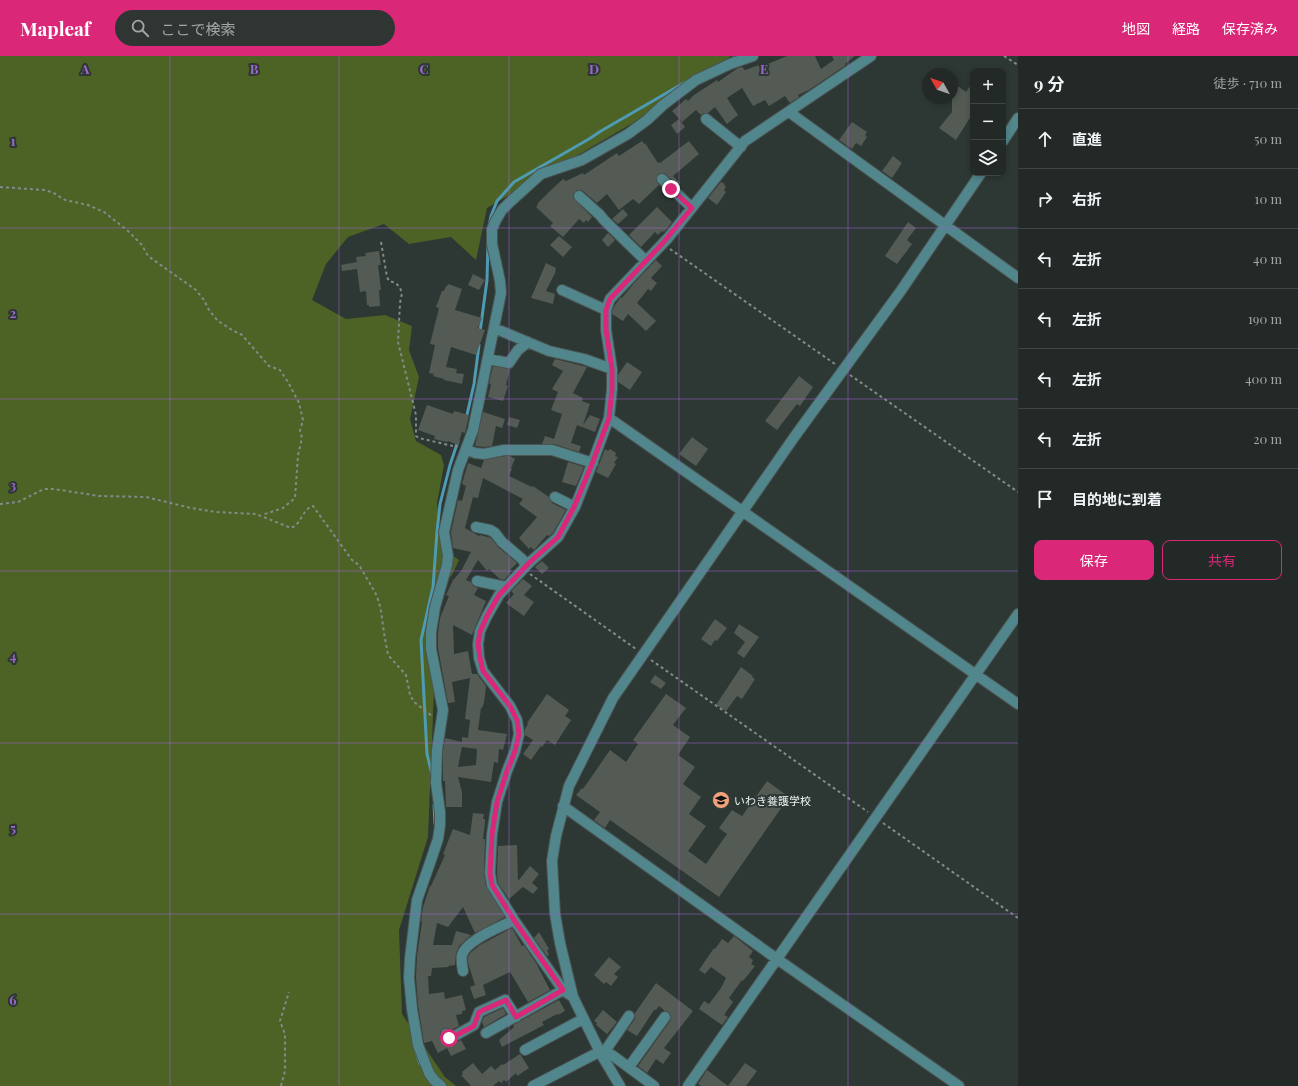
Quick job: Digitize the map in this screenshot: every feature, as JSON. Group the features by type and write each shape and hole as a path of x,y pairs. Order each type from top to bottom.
{"street":[{"path":"441,1086 429,1073 418,1045 409,978 410,958 417,900 438,839 440,825 440,812 436,783 443,710 431,649 431,632 435,607 447,565 448,556 444,532 458,470 473,430 501,293 498,269 492,244 492,229 502,210 541,174 582,160 628,134 647,120 662,105 696,80 730,64 753,56"},
{"path":"573,997 563,990 514,920 492,885 490,873 492,834 497,802 515,751 519,734 517,720 510,706 483,671 478,644 480,632 499,595 524,567 558,537 574,507 593,463 609,418 612,389 612,369 606,330 606,310 610,299 668,238 745,141 871,56"},
{"path":"789,112 1018,278"},
{"path":"1004,140 1018,118"},
{"path":"706,119 740,147"},
{"path":"620,1086 583,1020 573,997 560,943 555,914 552,861 556,836 569,786 613,698 795,436 900,292 979,176"},
{"path":"662,179 692,208"},
{"path":"580,196 646,261"},
{"path":"562,290 606,310"},
{"path":"494,328 549,351 612,369"},
{"path":"488,359 509,364 518,350 528,342"},
{"path":"609,418 1018,704"},
{"path":"466,449 475,454 484,454 504,450 552,450 593,463"},
{"path":"555,497 574,507"},
{"path":"476,527 490,530 495,533 502,542 522,559 524,567"},
{"path":"477,581 506,587"},
{"path":"688,1086 1018,614"},
{"path":"563,806 777,959 959,1086"},
{"path":"463,971 462,955 468,947 482,936 514,920"},
{"path":"486,1033 563,990"},
{"path":"446,1034 449,1038 451,1038 474,1026 479,1012 506,1000 516,1017"},
{"path":"532,1086 601,1053 629,1016"},
{"path":"629,1068 665,1017"},
{"path":"525,1050 583,1020"},
{"path":"601,1053 612,1055 654,1086"}],"path":[{"path":"1004,56 1018,65"},
{"path":"0,187 52,192 65,200 88,205 104,212 128,230 142,245 148,256 196,290 218,321 242,335 269,366 280,370 299,403 303,420 300,431 302,438 298,455 295,498 283,508 261,515"},
{"path":"381,242 387,277 390,281 396,283 402,294 400,303 398,342 416,415 416,436 466,449"},
{"path":"0,504 18,502 44,489 54,489 99,496 146,497 191,508 216,512 256,514 293,528 301,520 308,508 313,506 352,560 358,565 374,592 381,611 388,655 406,675 410,695 418,706 438,720 442,725"},
{"path":"524,567 643,654 1018,918"},
{"path":"281,1086 284,1071 285,1034 280,1021 289,992"}],"green space":[{"path":"0,56 731,56 631,124 487,208 476,260 451,237 409,244 384,224 348,237 326,264 312,300 346,319 385,315 412,326 409,350 419,377 410,419 416,441 441,455 444,465 437,503 442,548 459,560 451,577 440,572 433,604 434,691 428,837 399,930 402,1014 445,1077 456,1086 0,1086"}],"building":[{"path":"787,56 815,56 821,69 834,60 832,56 855,56 845,64 846,65 809,90 798,95 799,97 790,103 785,96 769,106 765,100 753,106 742,88 727,98 738,115 727,124 715,107 708,113 701,115 696,110 682,122 672,111 686,99 688,101 694,95 717,80 718,82 738,68 742,67 745,70 762,64 763,66"},
{"path":"958,86 966,92 970,86 970,118 956,140 939,128 952,112 952,104 958,104"},
{"path":"679,119 685,127 677,134 671,125"},
{"path":"852,122 867,132 865,135 867,137 861,146 856,143 852,149 839,140"},
{"path":"642,141 644,144 645,143 658,163 689,141 699,154 673,176 680,183 678,185 664,173 658,174 656,180 659,185 639,204 633,199 619,210 607,194 597,203 583,191 577,190 573,194 573,198 592,217 588,222 586,220 584,223 579,219 563,237 550,226 553,223 536,207 538,205 537,204 550,191 563,179 566,181 583,173 584,175 617,153 619,156"},
{"path":"893,156 902,163 892,178 882,171"},
{"path":"721,182 725,184 724,185 726,187 724,190 726,192 717,205 708,198"},
{"path":"657,207 672,222 664,232 662,231 658,235 655,232 641,247 629,235"},
{"path":"623,209 628,215 618,224 612,219"},
{"path":"908,222 916,228 907,240 912,244 897,264 885,256"},
{"path":"608,233 615,240 608,247 602,240"},
{"path":"559,236 572,247 563,257 550,245"},
{"path":"379,251 381,265 378,265 381,290 379,290 380,306 369,307 369,305 367,305 366,291 360,292 357,269 342,271 341,265 357,262 356,257 366,256 365,253"},
{"path":"656,260 662,266 651,278 657,283 651,291 648,289 637,303 656,321 646,331 628,314 623,321 612,314 612,311 621,297 622,298"},
{"path":"546,263 556,268 546,291 555,294 553,304 531,298"},
{"path":"473,274 485,280 479,290 468,285"},
{"path":"448,284 462,289 455,310 482,318 478,328 485,330 476,355 451,347 446,367 457,369 456,373 464,374 462,384 444,380 433,376 434,374 429,373 435,345 430,344 439,308 436,307 442,291 444,291"},
{"path":"555,359 587,367 573,393 583,398 582,401 590,404 583,425 590,415 600,419 595,432 577,425 571,443 581,446 579,452 554,444 542,444 545,436 554,439 562,414 551,410 558,392 552,389 563,371 552,365"},
{"path":"627,362 642,372 630,390 618,382 618,375"},
{"path":"493,366 510,369 506,385 508,386 503,401 488,397 491,385 489,383"},
{"path":"799,376 813,387 800,406 797,404 777,430 765,421"},
{"path":"427,405 453,414 454,411 469,415 465,433 462,432 458,445 448,441 434,439 435,436 418,430"},
{"path":"483,412 505,419 502,428 496,426 492,446 475,446"},
{"path":"509,417 520,420 517,428 507,425"},
{"path":"692,437 708,449 696,466 679,454"},
{"path":"605,449 608,451 610,449 616,453 615,456 618,457 614,463 616,464 608,478 596,472"},
{"path":"505,456 510,456 515,459 509,476 532,487 533,486 549,497 552,503 566,510 553,533 549,536 547,535 534,550 531,547 529,549 519,538 537,517 519,504 523,499 483,478 478,498 473,497 465,528 479,536 491,538 498,547 517,563 510,570 512,571 504,580 500,579 489,569 487,571 478,560 466,580 478,588 474,595 486,601 472,635 453,625 454,654 468,651 472,674 477,674 486,686 478,730 507,734 503,750 499,749 498,763 494,762 491,782 458,777 462,792 462,807 446,807 445,781 443,781 443,751 445,738 462,742 462,737 468,738 470,720 465,719 470,678 452,682 455,702 448,703 438,648 438,633 440,618 449,596 446,595 453,580 461,571 471,552 453,548 451,532 458,500 462,501 466,486 462,484 468,463 481,468 484,460","holes":["462,747 477,749 476,765 458,767"]},
{"path":"568,462 584,467 576,486 562,482"},
{"path":"542,561 549,568 542,574 535,567"},
{"path":"523,579 532,586 524,595 534,602 524,616 506,603 514,594 511,591"},
{"path":"715,619 727,628 711,646 701,639"},
{"path":"739,624 759,637 744,658 737,653 745,642 734,633"},
{"path":"741,667 755,679 742,699 737,696 726,711 716,705"},
{"path":"655,675 666,683 661,689 650,682"},
{"path":"547,694 569,710 565,716 571,720 555,745 547,740 531,760 523,754 533,740 525,735 525,729 528,724 527,723"},
{"path":"666,694 686,708 673,725 690,737 678,755 695,767 683,784 701,797 689,814 706,826 688,851 706,864 727,834 719,828 732,810 742,816 767,781 789,797 719,897 610,820 605,828 594,820 600,812 576,795 582,788 583,789 610,750 626,762 638,744 633,740"},
{"path":"473,813 484,814 483,819 485,819 485,823 483,839 485,839 484,873 486,886 505,917 475,933 463,907 448,927 437,923 433,945 452,945 456,931 471,935 459,946 456,954 455,965 448,966 449,967 432,968 431,976 428,976 429,994 444,992 445,999 462,995 466,1010 462,1011 462,1014 456,1015 459,1026 451,1030 444,1028 440,1032 440,1036 446,1043 452,1044 461,1040 466,1049 451,1056 447,1048 438,1053 432,1041 424,1043 418,1005 416,978 417,956 423,907 430,886 445,855 443,854 453,829 470,835"},
{"path":"517,845 518,881 530,866 539,874 532,883 538,888 533,894 523,887 509,899 498,883 498,846"},
{"path":"512,928 522,946 524,945 536,963 550,990 528,1002 510,972 483,985 486,995 474,999 470,987 475,985 468,963 470,953 480,945"},
{"path":"539,932 549,949 547,950 549,955 547,956 534,938"},
{"path":"734,936 753,951 749,957 753,960 751,964 755,966 743,981 742,980 729,998 733,1002 724,1015 728,1017 722,1025 699,1009 704,1001 709,1004 721,988 726,978 711,967 705,974 699,970 722,939 728,943"},
{"path":"609,957 621,967 614,974 618,977 611,986 606,982 604,984 594,975"},
{"path":"656,983 693,1011 664,1048 671,1053 663,1064 656,1059 647,1073 638,1066 670,1021 671,1015 659,1006 656,1010 654,1010 637,1036 627,1030 635,1019 635,1013"},
{"path":"559,1000 565,1011 542,1022 544,1025 502,1047 499,1040 514,1027 513,1025"},
{"path":"503,1008 506,1014 484,1027 482,1022 484,1017"},
{"path":"603,1010 617,1022 607,1034 596,1025 597,1023 594,1021"},
{"path":"520,1054 529,1068 517,1076 516,1073 506,1082 504,1080 501,1083 499,1081 493,1086 471,1086 461,1075 463,1074 462,1072 473,1063 482,1074 491,1066 495,1070 502,1064 503,1065"},
{"path":"745,1063 757,1071 746,1086 728,1086"},
{"path":"707,1070 728,1086 701,1086 698,1084"}],"waterway":[{"path":"731,59 737,56"},
{"path":"489,226 497,201 514,182 689,80"},
{"path":"480,332 487,280 488,244"},
{"path":"466,419 474,384 479,345"},
{"path":"432,774 427,754 421,640 433,587 440,504 458,441"},
{"path":"434,805 435,824"},
{"path":"416,1052 420,1064"}],"place":[{"name":"いわき養護学校","path":"721,800"}],"route":[{"path":"449,1038 474,1026 479,1012 506,1000 516,1017 563,990 514,920 492,885 490,873 492,834 497,802 515,751 519,734 517,720 510,706 483,671 478,644 480,632 499,595 529,563 558,537 574,507 609,418 612,389 612,369 606,330 606,310 610,299 662,244 692,208 671,189"}]}
